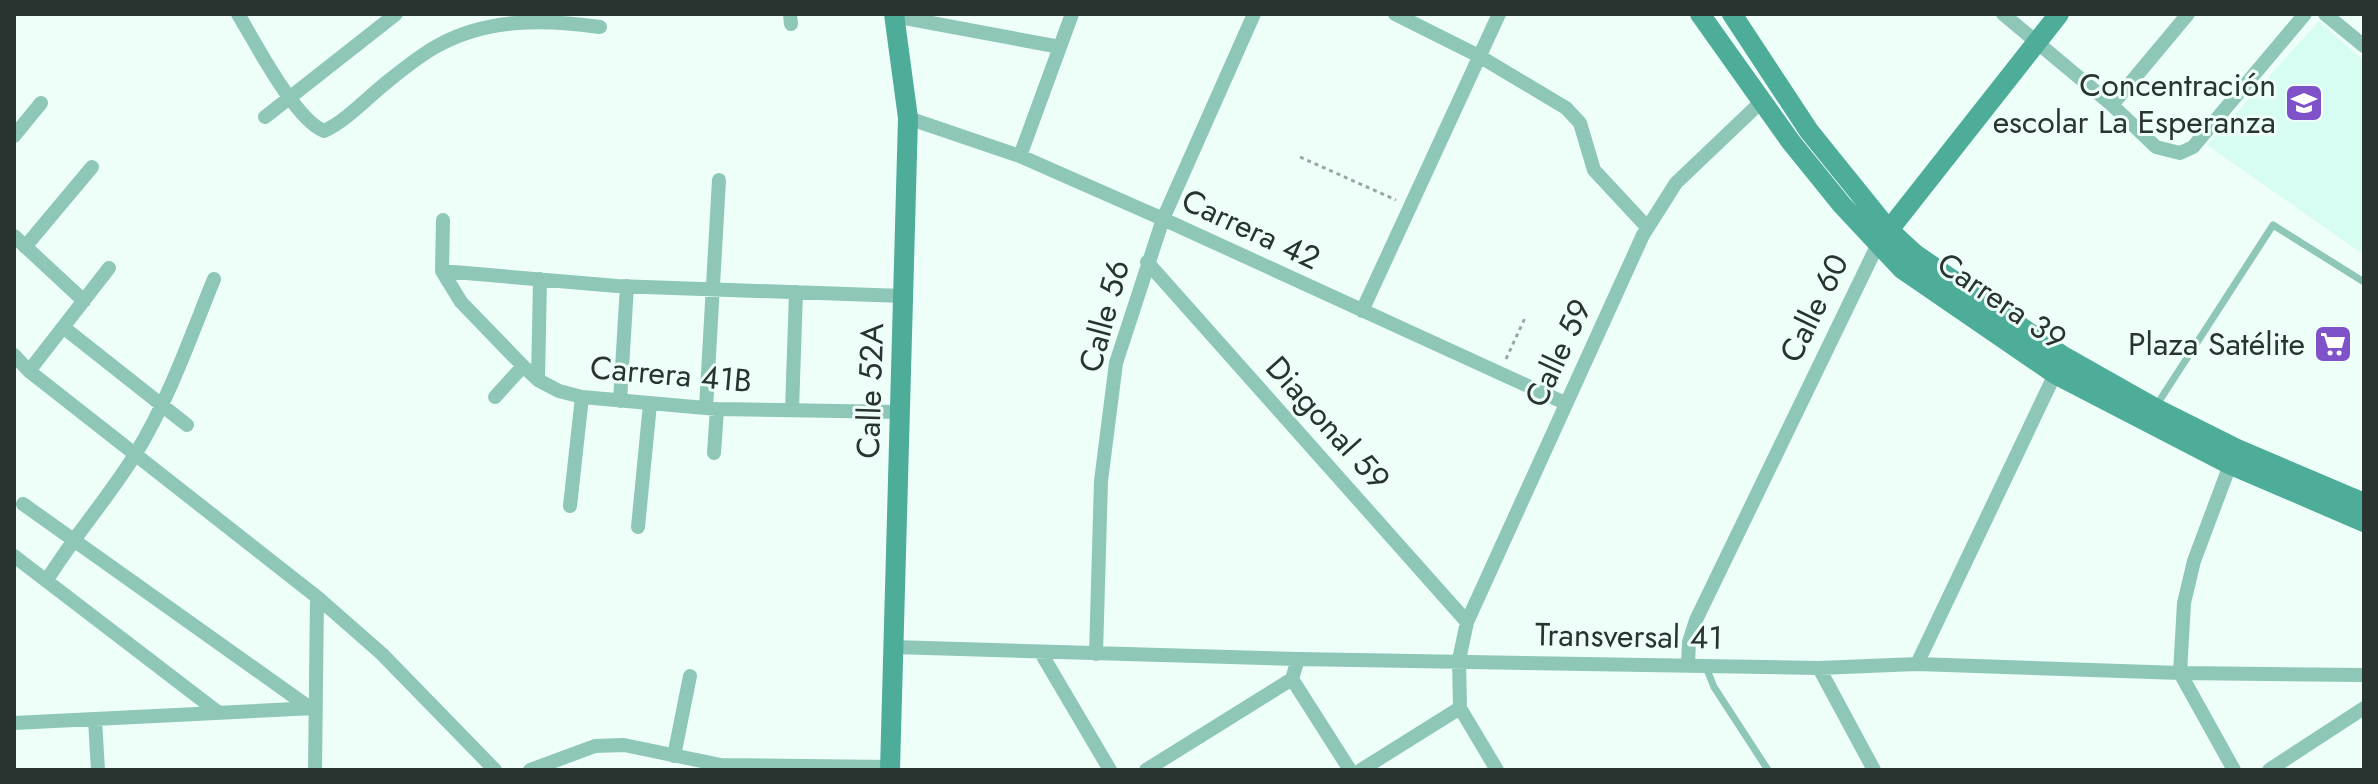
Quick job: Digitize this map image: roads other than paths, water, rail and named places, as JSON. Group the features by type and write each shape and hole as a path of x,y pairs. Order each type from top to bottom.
{"main road":[{"name":"Carrera 39","path":"1700,14 1761,102 1842,205 1882,237 1915,254 2063,356 2233,456 2364,503"},
{"name":"Carrera 39","path":"1732,14 1882,237 1930,290 2055,374 2233,456 2364,522"},
{"name":"Calle 60","path":"1882,237 2059,14"},
{"name":"Calle 52A","path":"890,769 908,118 894,15"}],"street":[{"path":"238,14 290,99 315,127 326,131 420,56 439,44 475,30 525,23 571,23 600,27"},
{"path":"265,117 396,14"},
{"path":"973,14 974,30"},
{"path":"1020,156 1072,14"},
{"name":"Calle 56","path":"1096,654 1101,481 1116,363 1163,219 1254,14"},
{"path":"1395,14 1479,56 1566,108 1580,123 1594,170 1647,227"},
{"path":"1362,311 1499,14"},
{"path":"2003,14 2112,105 2156,147 2180,153 2193,147 2305,14"},
{"path":"2112,105 2188,14"},
{"path":"2325,14 2364,46"},
{"path":"894,15 1060,47"},
{"name":"Calle 59","path":"1459,660 1467,622 1647,227 1676,183 1761,102"},
{"path":"14,136 41,103"},
{"name":"Carrera 42","path":"908,118 1020,156 1565,403"},
{"path":"25,247 92,167"},
{"path":"714,453 713,289 719,180"},
{"path":"443,220 442,271 627,286 903,296"},
{"path":"14,236 84,301"},
{"name":"Calle 60","path":"1688,665 1689,642 1696,620 1882,237"},
{"name":"Diagonal 59","path":"1147,262 1467,622"},
{"path":"29,371 109,268"},
{"name":"Carrera 41B","path":"442,271 461,302 523,366 538,380 559,391 582,397 712,409 899,412"},
{"path":"47,580 72,540 135,455 162,406 214,279"},
{"path":"538,380 540,279"},
{"path":"620,401 627,286"},
{"path":"792,410 796,292"},
{"path":"63,327 187,425"},
{"path":"14,355 29,371 317,597 382,654 495,770"},
{"path":"495,397 523,366"},
{"path":"1917,664 2055,374"},
{"path":"570,506 582,397"},
{"path":"638,527 650,404"},
{"path":"2233,456 2194,561 2184,603 2180,673 2234,770"},
{"path":"23,504 312,708"},
{"path":"14,556 219,713"},
{"path":"315,770 312,708 317,597"},
{"name":"Transversal 41","path":"893,647 1298,659 1819,668 1917,664 2180,673 2364,675"},
{"path":"1041,653 1110,770"},
{"path":"1146,770 1292,679 1298,659"},
{"path":"1459,660 1460,708 1497,770"},
{"path":"1819,668 1874,770"},
{"path":"674,756 690,676"},
{"path":"1292,679 1350,770"},
{"path":"14,723 312,708"},
{"path":"1361,770 1460,708"},
{"path":"2269,770 2364,708"},
{"path":"95,720 98,770"},
{"path":"530,770 552,766 595,746 624,745 721,765 890,769"}],"lane":[{"path":"2155,408 2273,225 2364,282"},
{"path":"1705,665 1714,687 1768,770"}],"place":[{"name":"Concentración escolar La Esperanza","path":"2304,103"},
{"name":"Plaza Satélite","path":"2333,344"}]}
